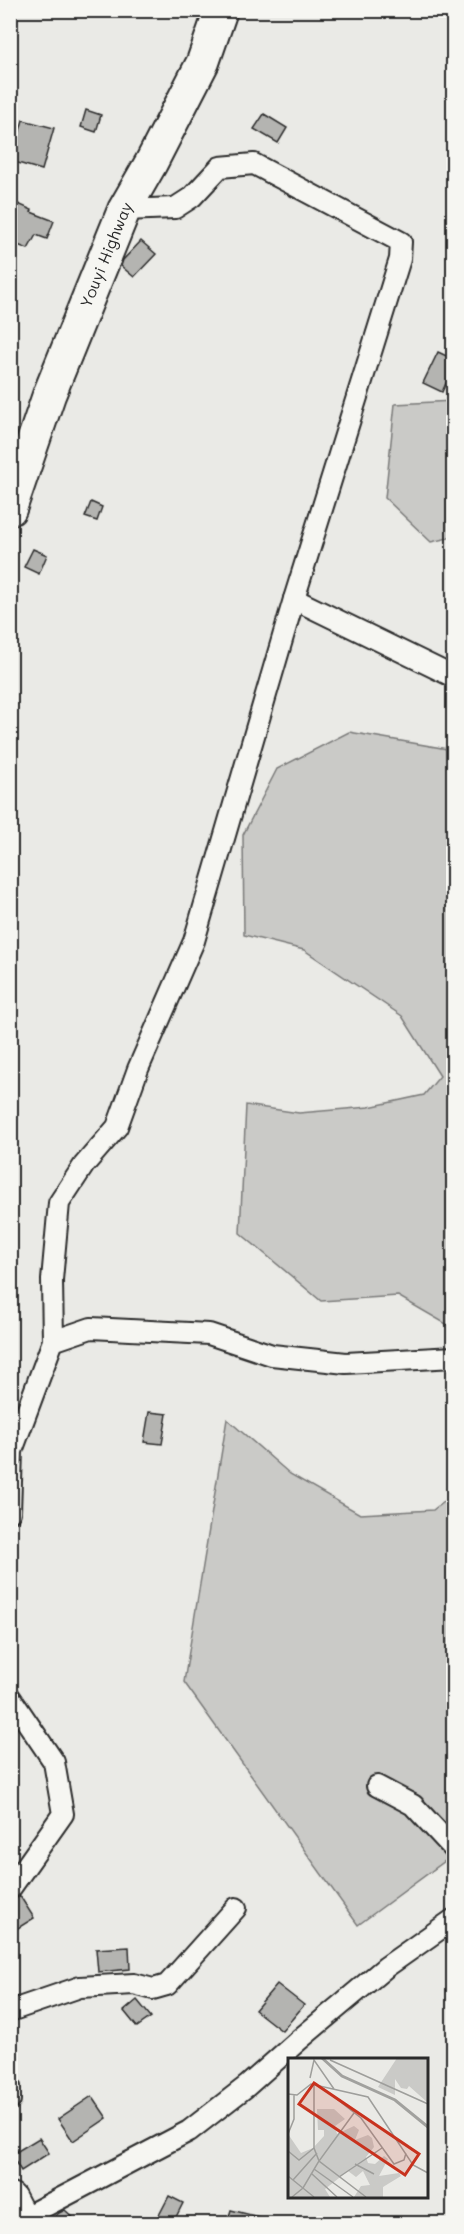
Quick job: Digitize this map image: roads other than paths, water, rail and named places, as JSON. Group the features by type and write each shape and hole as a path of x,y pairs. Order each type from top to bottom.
{"main road":[{"name":"Youyi Highway","path":"10,509 49,395 124,210 203,62 221,10"}],"street":[{"path":"10,1512 12,1451 52,1341 52,1280 59,1203 84,1165 117,1127 138,1069 194,941 294,599 400,260 401,242 254,164 220,167 192,197 175,208 124,210"},
{"path":"294,599 453,677"},
{"path":"52,1341 91,1328 209,1334 272,1355 346,1363 453,1357"},
{"path":"10,1697 54,1762 63,1814 10,1889"},
{"path":"377,1786 413,1805 453,1849"},
{"path":"10,2011 80,1987 134,1984 153,1989 167,1985 236,1908"},
{"path":"18,2214 189,2132 247,2086 386,1967 453,1919"},
{"path":"10,2087 10,2100"}]}
